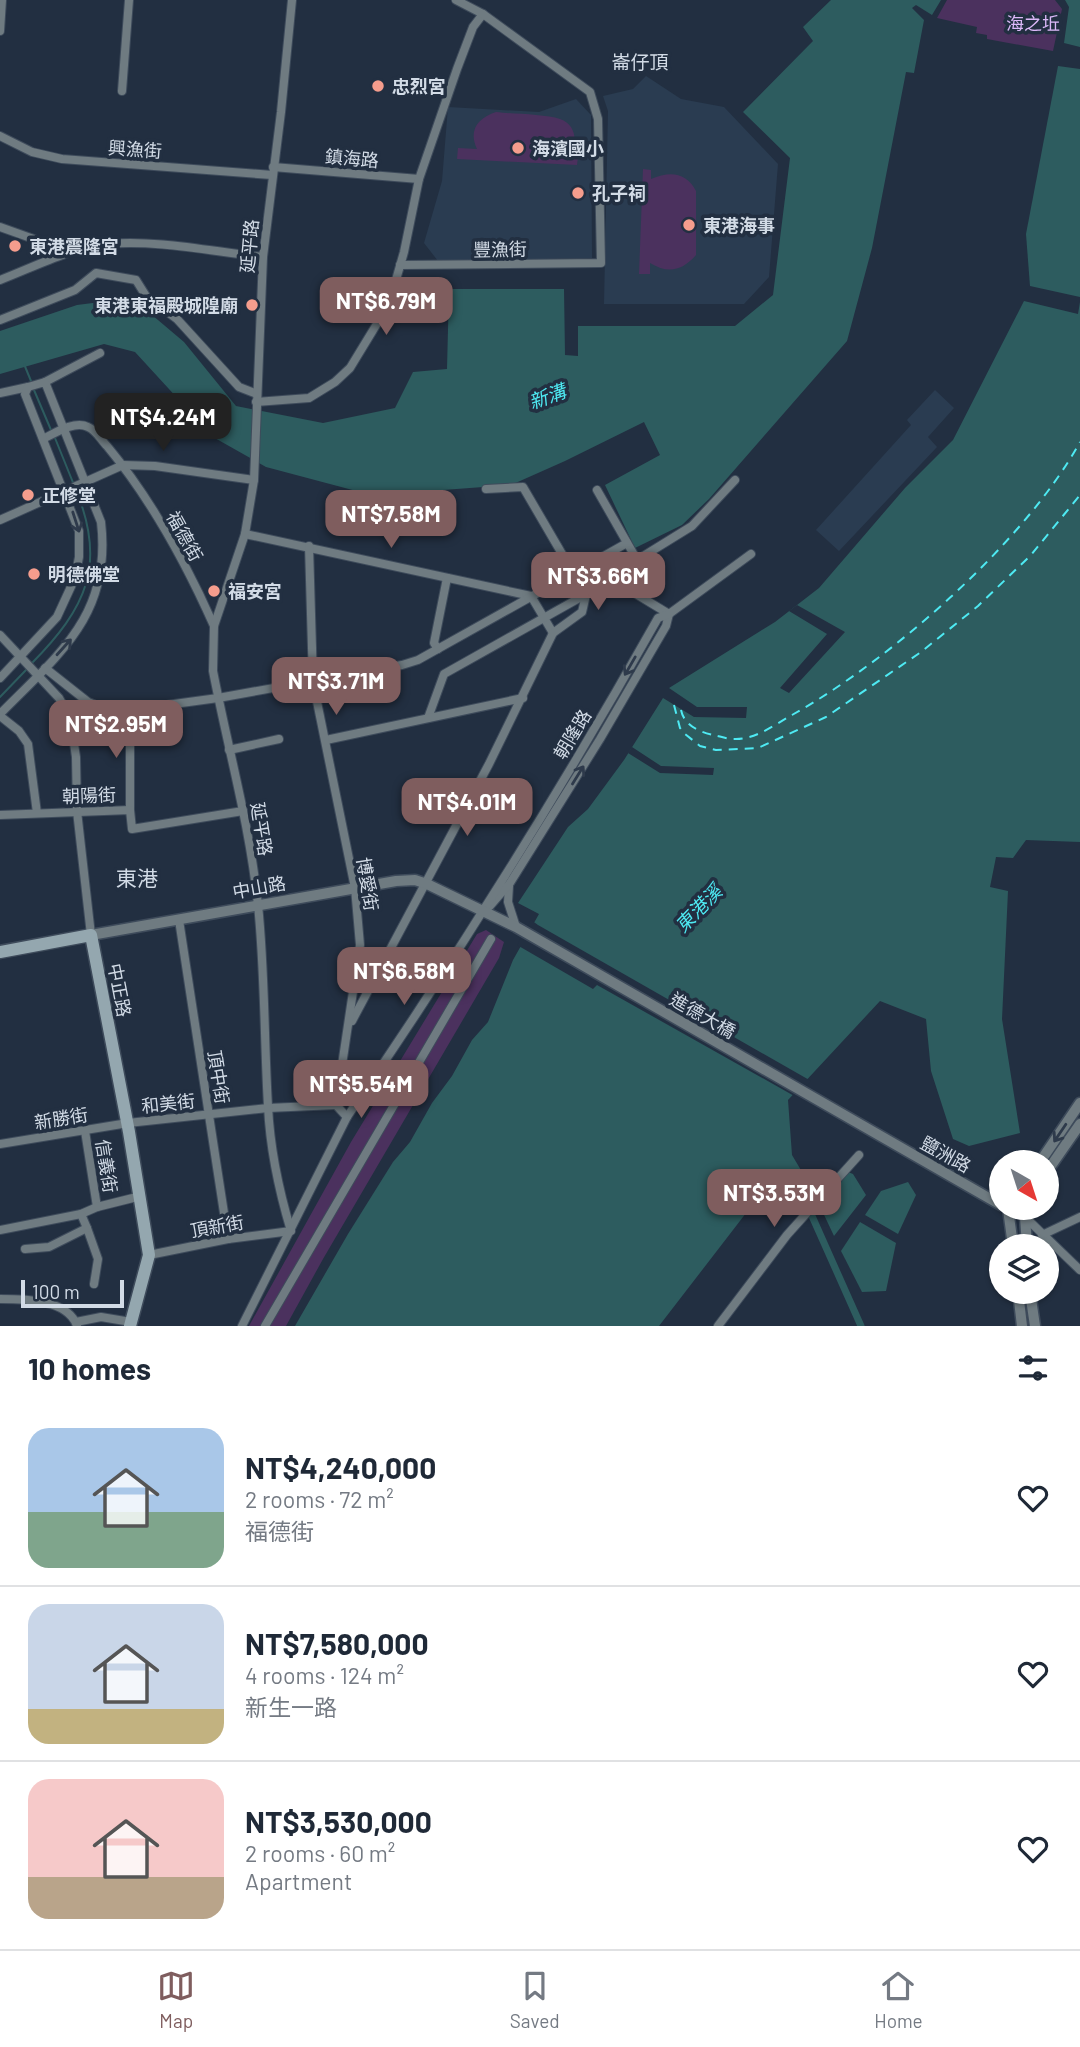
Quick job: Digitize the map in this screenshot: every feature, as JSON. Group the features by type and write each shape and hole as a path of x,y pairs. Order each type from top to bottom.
{"main road":[{"name":"中山路","path":"0,953 91,935"},
{"name":"中正路","path":"91,935 128,1123 149,1255 131,1324"}],"street":[{"path":"0,31 2,0"},
{"path":"122,91 129,0"},
{"path":"273,171 292,0"},
{"path":"0,320 75,290 96,273 135,280 146,296 177,319 239,387 257,398 309,398 335,382 350,368 389,304 419,179 473,27 483,14 456,0"},
{"name":"豐漁街","path":"400,265 601,263 598,119 590,92 483,14"},
{"name":"興漁街","path":"0,136 32,152 62,159 273,171"},
{"name":"鎮海路","path":"273,171 419,179"},
{"name":"延平路","path":"273,171 263,257 254,480 245,534 214,626 212,654 258,904 267,1034 268,1108 278,1188 291,1231"},
{"path":"0,227 71,252"},
{"path":"0,280 71,252 106,244 145,244 263,257"},
{"path":"0,393 43,382 100,353"},
{"path":"37,813 28,744 19,731 0,715 34,673 45,668 83,625 100,580 104,546 101,522 43,382"},
{"path":"0,678 22,660 57,617 75,578 80,536 67,490 25,394 28,387"},
{"name":"福德街","path":"64,428 88,426 123,465 160,520 214,626"},
{"path":"43,439 64,428"},
{"path":"0,520 123,465 155,466 254,480"},
{"path":"637,560 692,526 735,480"},
{"path":"349,1027 427,884 523,698 553,633 582,611 586,595 523,487 486,489"},
{"path":"428,718 444,674 638,565 597,490"},
{"path":"245,534 531,596 553,633"},
{"path":"45,668 88,702 103,708 130,710 218,698 402,665 418,660 627,543"},
{"name":"博愛街","path":"309,546 313,682 355,888 360,945 336,1105"},
{"name":"朝隆路","path":"347,1117 484,912 593,733 658,618 669,614 751,554"},
{"path":"438,649 434,643 447,578"},
{"path":"613,580 669,614"},
{"name":"朝隆路","path":"484,912 510,883 612,719 666,626 669,614"},
{"name":"中正路","path":"0,635 59,698 70,717 76,757 77,810 91,935"},
{"path":"326,740 523,698"},
{"path":"130,710 131,810"},
{"path":"229,750 279,739"},
{"name":"朝陽街","path":"0,816 77,810 131,810 132,829 243,811"},
{"name":"中山路","path":"91,935 258,904 415,880 516,927"},
{"path":"510,883 508,902 516,927"},
{"name":"頂中街","path":"179,920 228,1239"},
{"name":"進德大橋","path":"516,927 873,1133"},
{"path":"265,1326 491,939"},
{"path":"1048,1150 1080,1103"},
{"path":"242,1326 347,1117 336,1105"},
{"name":"和美街","path":"128,1123 268,1108 336,1105"},
{"name":"新勝街","path":"0,1144 128,1123"},
{"path":"1059,1154 1080,1124"},
{"name":"信義街","path":"85,1131 97,1207"},
{"name":"鹽洲路","path":"873,1133 989,1198"},
{"path":"718,1326 787,1236 859,1155"},
{"path":"0,1230 81,1214 97,1207 141,1196"},
{"path":"81,1214 98,1259 94,1284"},
{"path":"1044,1234 1080,1217"},
{"path":"25,1250 49,1247 87,1228"},
{"name":"頂新街","path":"149,1255 228,1239 291,1231"},
{"name":"鹽洲路","path":"1059,1251 1080,1270"},
{"path":"0,1299 56,1306 69,1312 77,1324 101,1317 131,1324"},
{"path":"1019,1304 1022,1326"},
{"path":"1032,1304 1035,1326"}],"shaded area":[{"name":"東港海事","path":"646,76 681,99 724,107 778,164 769,277 744,304 604,304 608,111 603,96 633,89"},
{"name":"海濱國小","path":"576,99 591,115 592,258 438,261 424,243 442,181 448,107 539,112"},
{"path":"935,390 954,408 928,437 937,447 839,551 816,530 911,425 907,420"}],"green space":[{"name":"海之坵","path":"947,0 1055,0 1062,9 1053,51 987,39 987,35 976,33 977,27 937,18"},
{"path":"496,112 546,116 566,122 573,130 575,141 569,157 578,157 577,165 457,159 458,148 477,149 474,142 476,126"},
{"path":"643,169 651,170 651,179 671,174 682,177 696,191 696,255 685,265 669,270 650,263 650,274 639,274"},
{"path":"486,930 504,942 499,958 286,1326 249,1326 351,1142 477,934"}],"water":[{"name":"新溝","path":"831,0 941,0 932,15 916,5 912,8 924,20 914,73 906,72 872,248 847,341 709,499 682,525 635,548 605,485 660,455 644,422 511,485 443,490 439,513 266,467 213,437 135,352 104,344 0,374 0,331 77,305 132,298 184,342 236,406 323,423 395,408 413,372 447,369 449,289 564,289 565,355 578,356 578,326 735,326 773,295 790,158 743,112 813,41 803,27"},
{"path":"1065,0 1080,0 1080,47 1064,43 1069,7"},
{"path":"1058,66 1080,69 1080,297 1030,286 1026,234"},
{"name":"東港溪","path":"1024,301 1078,314 1080,302 1080,842 1026,840 1013,858 996,857 990,887 1008,891 1002,1019 1020,1133 969,1146 953,1139 931,1071 926,1019 880,1001 788,1100 792,1155 808,1182 791,1187 770,1182 659,1326 295,1326 393,1162 410,1142 472,1040 488,1022 513,960 539,914 518,903 568,827 588,809 624,760 663,698 694,717 746,718 747,707 697,707 669,688 775,622 819,588 905,488 953,440"},
{"path":"848,1172 853,1174 866,1195 834,1236 818,1202 839,1185 836,1181"},
{"path":"908,1182 916,1195 898,1234 865,1215 881,1191"},
{"path":"860,1222 896,1243 886,1291 862,1292 841,1251"}],"pier":[{"path":"797,605 845,632 789,693 780,688 827,634 789,611"},
{"path":"632,747 661,766 714,768 713,775 660,773 628,753"},
{"path":"531,920 811,1081 796,1097 597,985 593,989 517,945"}],"waterway":[{"path":"24,364 31,381"},
{"path":"34,390 51,430"},
{"path":"55,438 74,485"},
{"path":"32,663 66,623 86,584 90,541 76,490"},
{"path":"0,697 26,670"},
{"path":"796,1179 807,1204"},
{"path":"812,1216 861,1326"}],"ferry route":[{"path":"681,710 685,720 698,730 726,738 742,739 764,731 831,691 912,631 991,558 1056,480 1080,442"},
{"path":"674,705 680,728 685,734 700,746 716,750 758,748 826,717 921,652 978,606 1031,555 1080,495"}],"place":[{"name":"忠烈宮","path":"378,86"},
{"name":"海濱國小","path":"518,148"},
{"name":"孔子祠","path":"578,193"},
{"name":"東港海事","path":"689,225"},
{"name":"東港震隆宮","path":"15,246"},
{"name":"東港東福殿城隍廟","path":"252,305"},
{"name":"正修堂","path":"28,495"},
{"name":"明德佛堂","path":"34,574"},
{"name":"福安宮","path":"214,591"}],"district":[{"name":"崙仔頂","path":"640,61"},
{"name":"東港","path":"137,877"}]}
